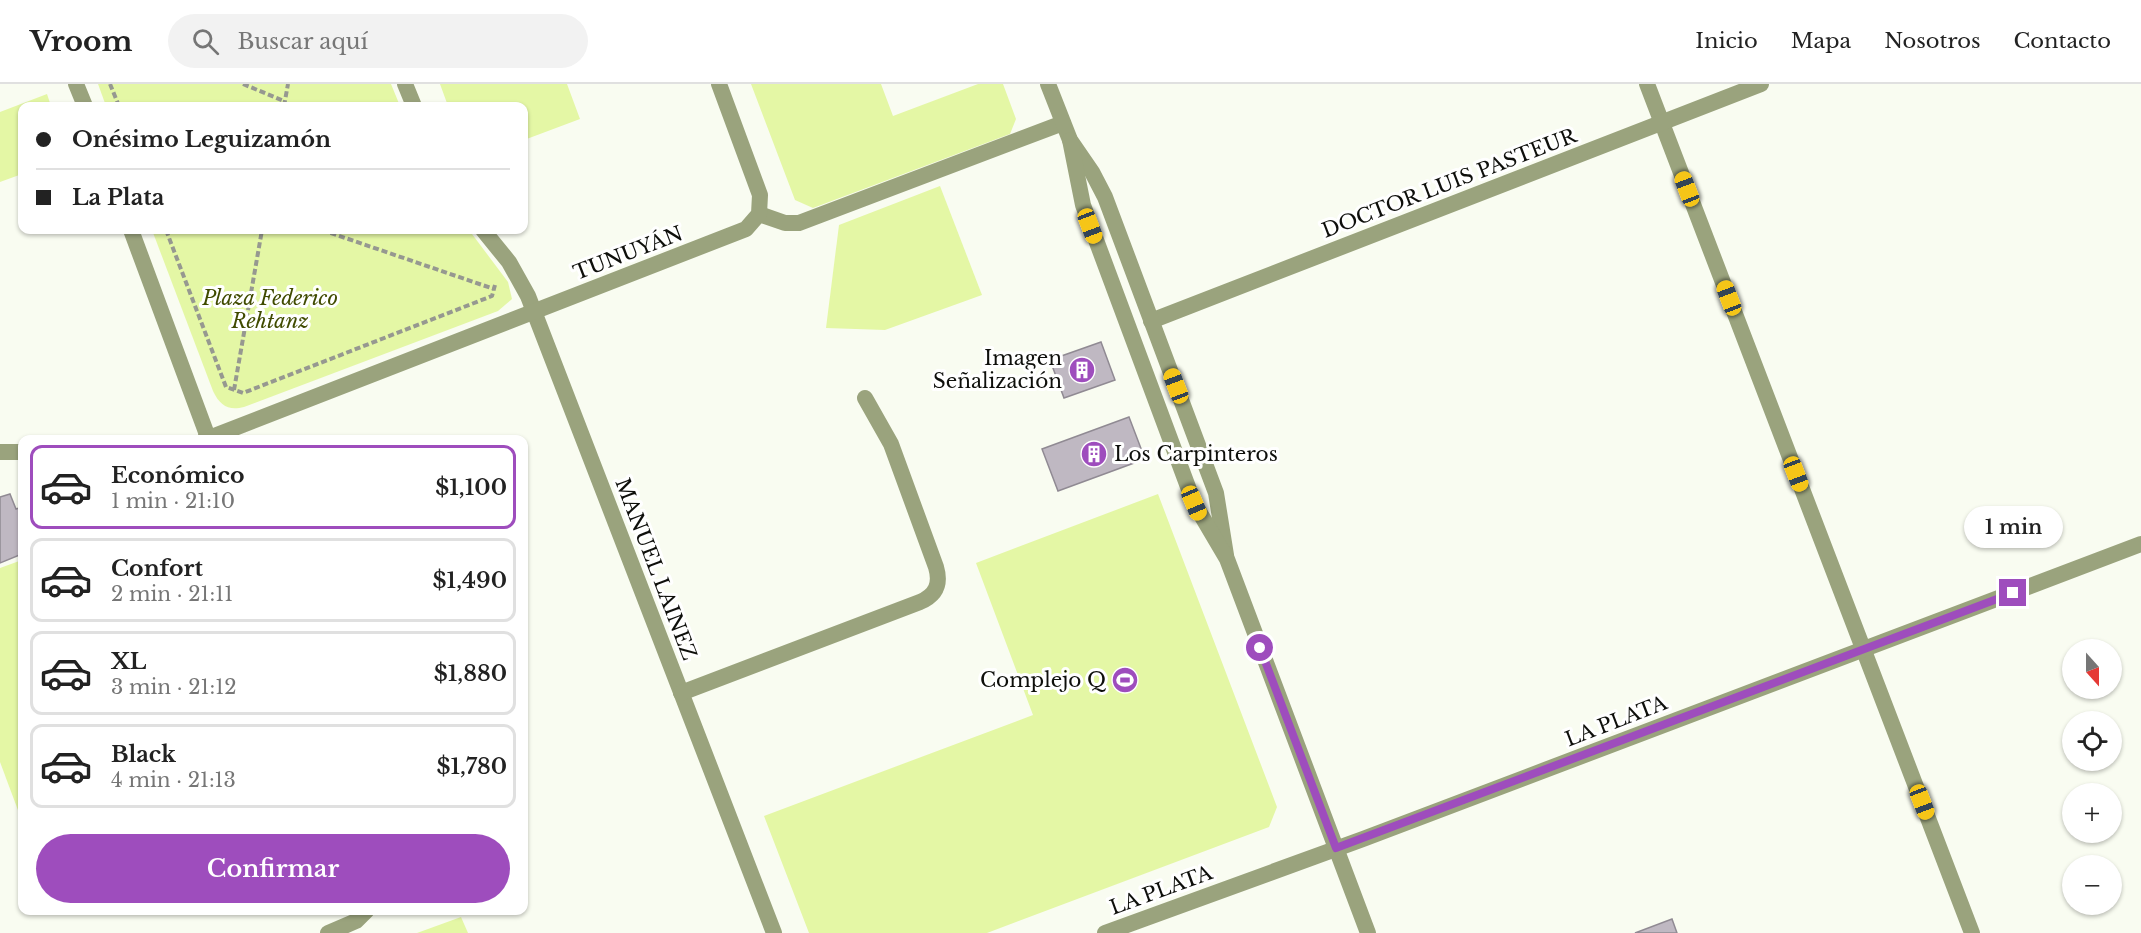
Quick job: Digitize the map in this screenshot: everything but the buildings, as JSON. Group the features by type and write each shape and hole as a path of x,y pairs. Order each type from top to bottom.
{"street":[{"path":"76,84 83,102"},
{"path":"405,84 412,102"},
{"path":"719,84 758,186 762,205 759,214 785,223 799,223 1063,123"},
{"path":"1048,84 1070,140 1099,184 1151,321 1216,494 1227,559"},
{"path":"1647,84 1972,933"},
{"name":"DOCTOR LUIS PASTEUR","path":"1151,321 1761,84"},
{"path":"1070,140 1083,205 1194,503 1227,559 1368,933"},
{"name":"TUNUYÁN","path":"217,435 736,234 746,229 759,214"},
{"path":"132,234 206,435"},
{"name":"MANUEL LAINEZ","path":"486,234 519,279 535,312 774,933"},
{"path":"681,693 920,602 934,593 938,573 891,444 865,398"},
{"path":"0,452 18,452"},
{"name":"LA PLATA","path":"1105,933 2141,544"},
{"path":"328,933 356,921 362,915"}],"path":[{"path":"110,84 117,102"},
{"path":"243,84 280,102"},
{"path":"284,102 288,84"},
{"path":"168,234 226,387 243,393 492,296 496,282"},
{"path":"234,390 261,234"},
{"path":"334,234 494,289"}],"green space":[{"path":"98,84 391,84 398,102 105,102"},
{"path":"440,84 567,84 580,119 528,138 528,102 447,102"},
{"path":"751,84 881,84 893,116 978,84 1003,84 1016,119 1010,134 813,208 795,200"},
{"path":"47,94 50,102 26,102"},
{"path":"18,105 18,175 0,182 0,112"},
{"path":"940,186 982,295 885,330 826,328 839,225"},
{"name":"Plaza Federico Rehtanz","path":"154,234 472,234 508,282 512,299 498,311 244,407 225,406 213,391"},
{"name":"Complejo Q","path":"1158,494 1277,807 1269,827 987,933 809,933 764,816 1033,715 976,563"},
{"path":"18,561 18,810 0,762 0,568"},
{"path":"461,917 468,933 417,933"}],"place":[{"name":"Imagen Señalización","path":"1082,370"},
{"name":"Los Carpinteros","path":"1094,454"},
{"name":"Complejo Q","path":"1125,680"}],"route":[{"path":"1260,648 1336,848 2013,593"}]}
